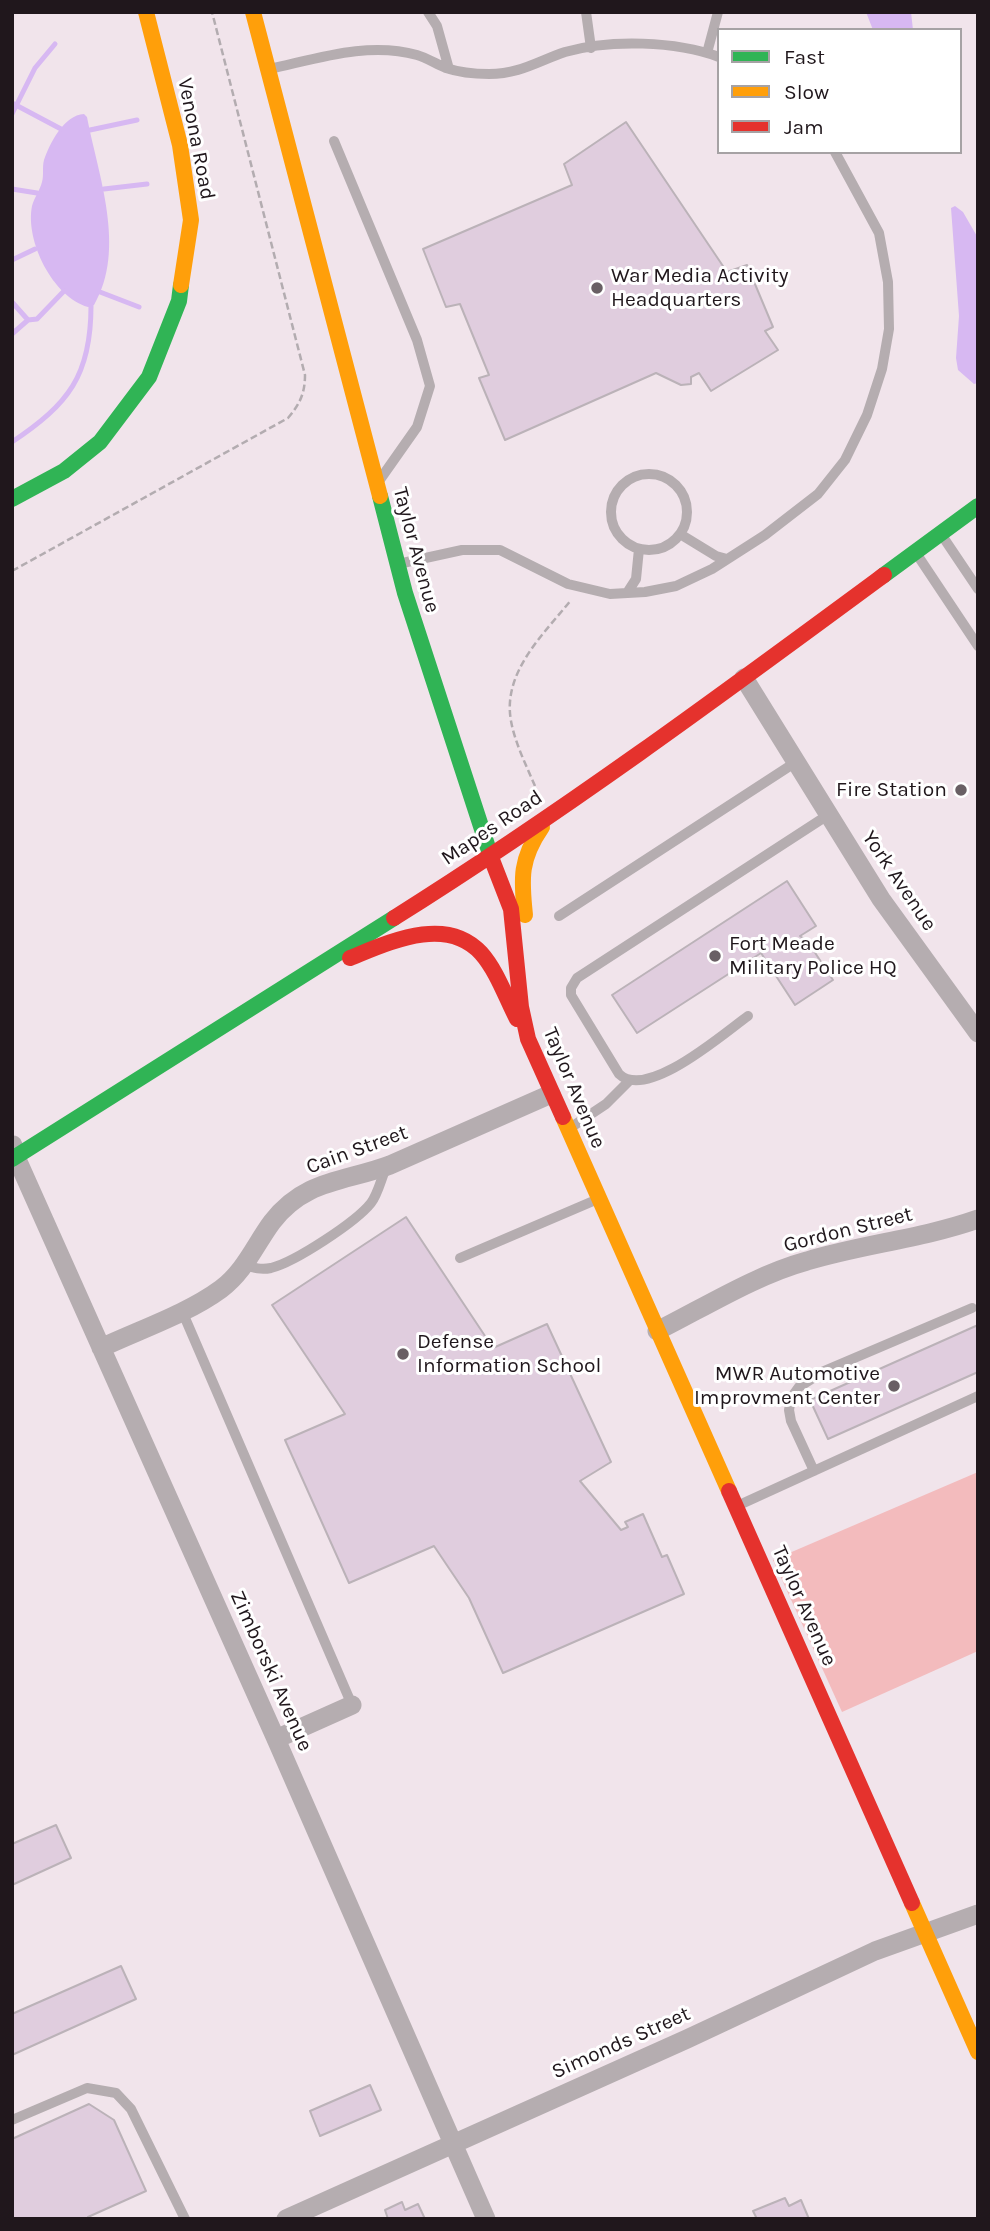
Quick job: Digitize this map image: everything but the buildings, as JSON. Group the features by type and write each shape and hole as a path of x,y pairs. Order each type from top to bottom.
{"street":[{"name":"Venona Road","path":"12,499 64,471 100,442 149,377 179,301 191,220 180,145 146,12"},
{"name":"Taylor Avenue","path":"253,12 397,564 474,809 507,894 528,1039 978,2052"},
{"name":"Mapes Road","path":"13,1153 299,978 491,856 744,678 978,506"},
{"name":"York Avenue","path":"744,678 881,899 978,1033"},
{"path":"528,1039 529,959 522,867 528,847 552,813"},
{"path":"299,978 407,939 449,933 470,943 481,953 528,1039"},
{"name":"Cain Street","path":"101,1348 182,1311 223,1288 245,1265 274,1220 294,1200 312,1188 334,1179 387,1166 551,1094"},
{"name":"Zimborski Avenue","path":"13,1153 276,1739 486,2219"},
{"name":"Gordon Street","path":"657,1331 774,1273 807,1261 904,1240 978,1219"},
{"path":"276,1739 352,1705"},
{"name":"Simonds Street","path":"286,2219 687,2039 875,1951 978,1914"}],"lane":[{"path":"428,12 436,26 449,69"},
{"path":"586,12 591,48"},
{"path":"707,53 718,12"},
{"path":"268,70 337,53 384,50 416,55 449,69 487,74 507,73 536,65 566,52 620,43 665,46 717,56"},
{"path":"334,141 417,340 429,386 417,427 376,484"},
{"path":"397,564 462,550 499,550 568,584 610,594 676,586 727,559 818,494 850,448 867,415 882,369 889,329 888,293 879,233 836,154"},
{"path":"643,474 656,474 677,485 684,495 687,519 680,534 665,547 639,549 618,534 612,522 611,509 622,485 643,474"},
{"path":"941,533 978,589"},
{"path":"680,534 716,556 727,559"},
{"path":"627,593 636,579 639,549"},
{"path":"915,552 978,646"},
{"path":"559,916 796,762"},
{"path":"748,1016 660,1076 640,1081 630,1080 619,1074 571,995 572,984 828,815"},
{"path":"568,1129 606,1104 630,1080"},
{"path":"245,1265 259,1269 284,1263 350,1222 371,1203 387,1166"},
{"path":"460,1258 598,1199"},
{"path":"814,1471 791,1421 789,1410 791,1398 799,1387 824,1371 972,1308"},
{"path":"182,1311 352,1705"},
{"path":"736,1506 978,1396"},
{"path":"12,2120 87,2088 116,2093 131,2109 185,2219"}],"path":[{"path":"12,571 288,418 299,405 305,389 305,375 212,12"},
{"path":"535,786 513,731 510,719 511,694 519,667 573,597"}],"shaded area":[{"path":"866,12 911,12 913,28 872,28"},
{"path":"84,114 87,117 103,187 109,236 104,283 94,305 88,307 75,301 53,280 37,251 31,220 32,206 42,182 44,160 50,146 70,119"},
{"path":"955,206 963,212 978,238 978,383 974,384 958,370 956,358 959,316 951,208"},
{"path":"978,1472 978,1651 842,1712 773,1560"}],"waterway":[{"path":"12,114 35,68 55,44"},
{"path":"12,103 61,129"},
{"path":"90,130 137,120"},
{"path":"104,189 147,184"},
{"path":"12,189 37,193"},
{"path":"12,260 35,249"},
{"path":"12,302 28,320 37,319 64,291"},
{"path":"100,292 139,307"},
{"path":"12,442 48,414 73,386 87,351 91,306"},
{"path":"12,334 28,320"}],"traffic: fast":[{"path":"12,499 64,471 100,442 149,377 179,301 181,285"},
{"path":"380,496 405,593 492,860"},
{"path":"884,575 978,506"},
{"path":"12,1159 394,918"}],"traffic: slow":[{"path":"146,12 180,145 191,220 181,285"},
{"path":"253,12 380,496"},
{"path":"525,915 524,869 530,849 542,827"},
{"path":"563,1117 729,1491"},
{"path":"912,1903 978,2052"}],"traffic: jam":[{"path":"394,918 581,794 884,575"},
{"path":"492,860 511,909 521,1007 528,1039 563,1117"},
{"path":"350,958 417,935 451,936 467,942 487,960 517,1019"},
{"path":"729,1491 912,1903"}],"place":[{"name":"War Media Activity Headquarters","path":"597,288"},
{"name":"Fire Station","path":"961,790"},
{"name":"Fort Meade Military Police HQ","path":"715,956"},
{"name":"Defense Information School","path":"403,1354"},
{"name":"MWR Automotive Improvment Center","path":"894,1386"}]}
